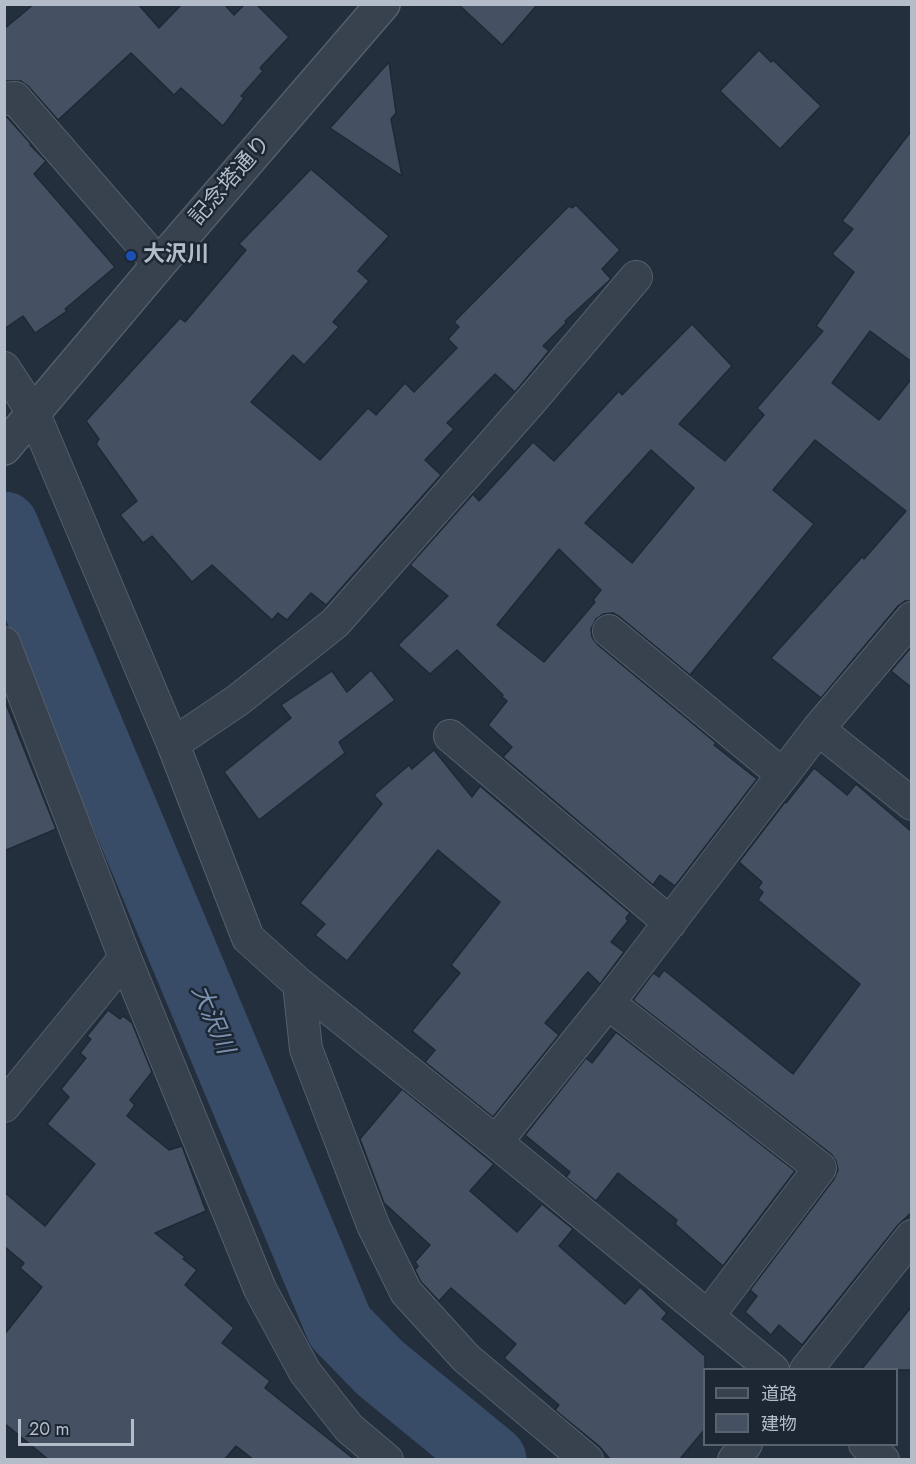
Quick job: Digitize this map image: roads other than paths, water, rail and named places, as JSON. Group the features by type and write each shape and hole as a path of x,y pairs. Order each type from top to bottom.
{"street":[{"name":"記念塔通り","path":"4,448 383,4"},
{"path":"4,99 15,98 159,264"},
{"path":"173,744 238,700 335,622 530,402 636,277"},
{"path":"4,368 34,414 173,744 248,938 299,984 496,1142 771,1368"},
{"path":"496,1142 608,1003 818,729 912,618"},
{"path":"609,632 783,775"},
{"path":"4,643 125,958 260,1289 305,1372 349,1428 387,1460"},
{"path":"818,729 912,804"},
{"path":"450,736 670,923"},
{"path":"4,1106 125,958"},
{"path":"299,984 306,1049 372,1225 405,1292 466,1358 587,1460"},
{"path":"608,1003 820,1168 708,1316"},
{"path":"808,1368 912,1236"},
{"path":"734,1460 744,1446"},
{"path":"867,1446 884,1460"}],"waterway":[{"name":"大沢川","path":"4,526 340,1327 380,1368 492,1460"}],"place":[{"name":"大沢川","path":"131,256"}]}
